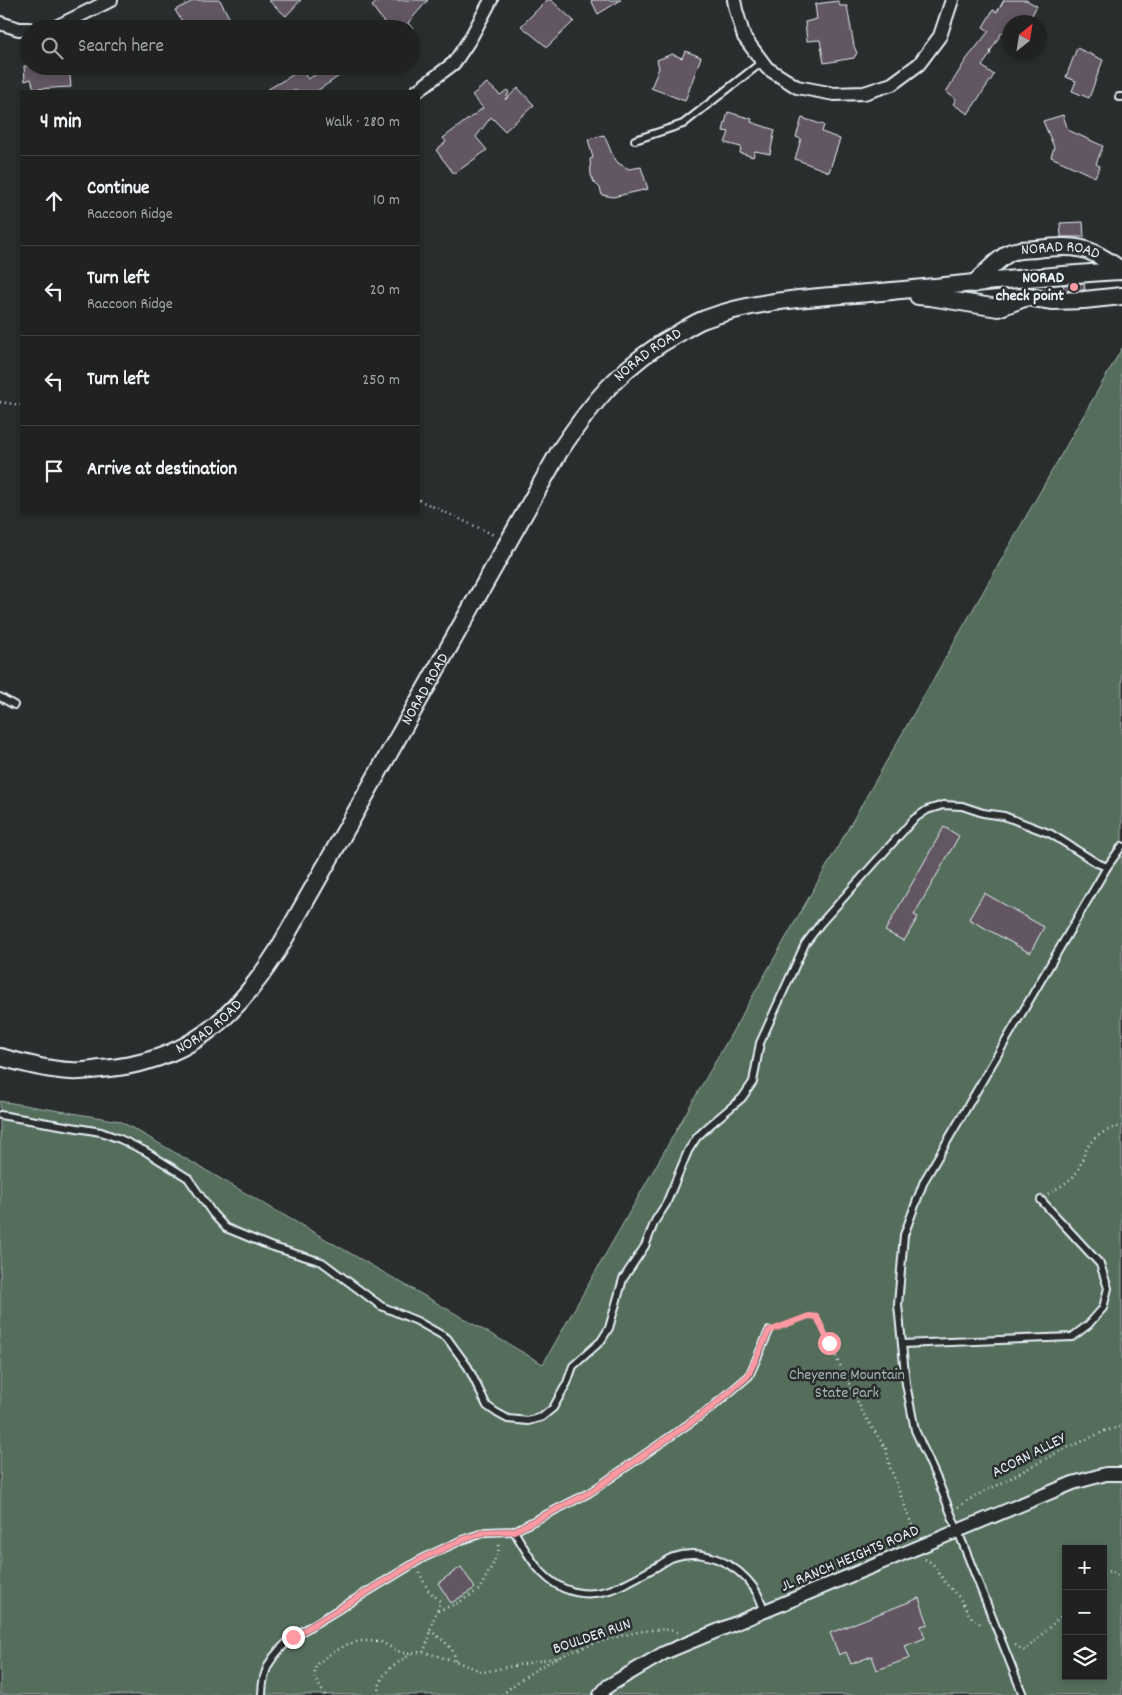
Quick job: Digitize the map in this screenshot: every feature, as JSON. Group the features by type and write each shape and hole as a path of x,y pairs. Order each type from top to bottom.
{"street":[{"path":"70,20 111,0"},
{"path":"418,90 454,63 470,40 491,0"},
{"path":"734,0 744,36 767,68 797,87 834,94 864,93 892,84 919,64 940,36 952,0"},
{"path":"0,23 20,29"},
{"name":"NORAD ROAD","path":"974,284 1011,252 1062,247 1080,248 1103,256 1122,271"},
{"name":"NORAD ROAD","path":"0,1057 30,1065 71,1071 146,1063 177,1051 214,1027 239,1004 260,979 278,950 559,452 601,394 630,365 664,341 704,319 754,305 856,294 1122,271"},
{"name":"NORAD ROAD","path":"856,294 930,297 998,308 1027,298 1061,301 1122,296"},
{"name":"JL RANCH HEIGHTS ROAD","path":"600,1695 608,1686 664,1654 697,1640 1073,1483 1106,1474 1122,1474"}],"lane":[{"path":"635,140 683,124 762,62"},
{"path":"0,697 14,705"},
{"path":"0,1115 101,1132 145,1151 188,1178 212,1214 226,1228 270,1246 322,1262 381,1306 417,1321 447,1338 468,1367 487,1406 508,1419 528,1421 542,1417 554,1408 567,1383 572,1366 601,1341 610,1328 623,1279 645,1246 655,1221 666,1204 688,1151 703,1131 742,1098 753,1082 760,1043 805,944 821,923 914,819 927,810 943,805 962,806 983,813 1004,816 1051,834 1107,867"},
{"path":"1023,1695 950,1511 915,1430 906,1384 898,1305 904,1235 924,1181 1107,867 1122,846"},
{"path":"902,1344 1072,1337 1088,1325 1103,1308 1108,1288 1100,1264 1041,1200"},
{"path":"262,1695 262,1682 268,1666 277,1651 288,1642 415,1563 462,1540 486,1532 514,1531 589,1493 710,1409 748,1376 769,1331"},
{"path":"514,1531 532,1562 548,1578 563,1588 600,1594 616,1588 674,1557 691,1554 725,1562 742,1574 755,1589 765,1612"}],"path":[{"path":"0,402 20,405"},
{"path":"420,500 509,542"},
{"path":"1041,1200 1073,1178 1088,1146 1101,1133 1113,1127 1122,1126"},
{"path":"769,1331 809,1316 817,1317 864,1415 886,1449 890,1467 916,1534 912,1550 933,1564 946,1584 959,1597 970,1616 989,1630 1025,1651 1062,1615"},
{"name":"ACORN ALLEY","path":"950,1511 1054,1454 1105,1431 1122,1426"},
{"path":"438,1612 480,1590 499,1549 498,1532"},
{"path":"415,1563 428,1590 440,1601 438,1612 430,1630 429,1642 423,1652"},
{"path":"1107,1571 1110,1571 1122,1578"},
{"path":"430,1630 451,1647 456,1661"},
{"name":"BOULDER RUN","path":"502,1695 514,1684 559,1657 620,1636 650,1630 673,1630 697,1640"},
{"path":"325,1695 314,1677 316,1665 346,1645 360,1640 379,1641 402,1653 423,1652 456,1661 483,1672 559,1657"},
{"path":"379,1695 379,1686 384,1673 413,1653"}],"green space":[{"name":"Cheyenne Mountain State Park","path":"1122,348 1122,1695 0,1695 0,1101 120,1121 543,1364"}],"building":[{"path":"195,0 220,0 230,19 181,20 175,10"},
{"path":"268,0 301,0 286,16"},
{"path":"379,0 428,0 411,20 382,20 372,6"},
{"path":"547,0 551,0 574,21 547,47 521,26"},
{"path":"591,0 621,0 598,14"},
{"path":"1004,0 1026,0 1037,6 1032,15 1002,15 1002,32 982,66 994,75 968,114 953,104 956,99 946,92 966,60 989,31 983,27 993,10 997,12"},
{"path":"838,1 840,6 847,6 857,53 854,58 824,63 820,40 807,41 805,22 817,19 815,4"},
{"path":"1077,48 1103,60 1089,98 1072,91 1076,81 1066,77"},
{"path":"685,51 701,57 685,101 651,88 659,68 657,60 672,54 682,58"},
{"path":"25,75 70,75 71,87 34,89 31,79 25,81"},
{"path":"292,75 305,75 308,79 315,75 341,75 318,90 267,90"},
{"path":"487,83 500,95 507,90 509,92 505,100 518,88 534,105 505,131 491,117 476,137 487,150 454,174 436,150 446,142 443,138 483,108 472,95"},
{"path":"728,112 752,119 751,122 775,130 770,154 755,151 753,157 740,153 741,147 725,143 729,132 723,131"},
{"path":"1063,115 1068,130 1103,146 1096,164 1100,166 1095,177 1051,157 1054,147 1043,121"},
{"path":"802,118 824,125 822,132 840,139 829,172 795,159 801,139 796,137"},
{"path":"604,135 618,163 629,169 641,167 648,189 613,197 602,195 600,188 594,182 591,175 590,159 593,158 588,139"},
{"name":"NORAD check point","path":"1083,222 1084,237 1061,237 1060,223"},
{"path":"1084,283 1085,290 1063,291 1063,285"},
{"path":"944,827 959,836 914,915 918,917 904,941 885,931"},
{"path":"984,893 1044,927 1030,953 969,919"},
{"path":"461,1567 475,1588 451,1603 438,1583"},
{"path":"919,1598 928,1624 921,1626 925,1638 905,1646 910,1658 877,1670 872,1656 851,1664 846,1652 839,1655 830,1633"}],"place":[{"name":"NORAD check point","path":"1074,287"}],"route":[{"path":"293,1637 423,1558 462,1540 486,1532 514,1531 589,1493 710,1409 748,1376 769,1331 809,1316 817,1317 829,1343"}]}
